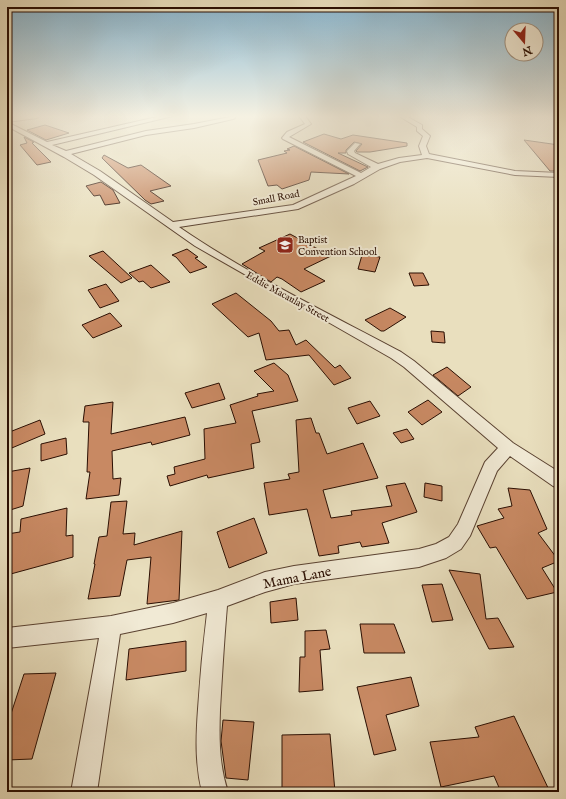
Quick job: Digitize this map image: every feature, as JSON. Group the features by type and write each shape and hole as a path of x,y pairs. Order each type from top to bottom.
{"street":[{"path":"316,153 362,176"},
{"path":"352,153 377,167"},
{"name":"Eddie Macaulay Street","path":"64,154 97,173 198,244 402,359 508,446 559,481"},
{"name":"Small Road","path":"173,225 295,207 362,176 377,167 399,160 427,156 515,173 559,175"},
{"name":"Mama Lane","path":"7,638 112,626 173,613 218,600 265,582 294,575 419,558 440,552 455,543 464,530 491,466 508,446"},
{"path":"215,792 210,777 207,742 210,669 218,600"},
{"path":"84,792 112,626"}],"building":[{"path":"27,153 42,153 51,162 37,165"},
{"path":"286,153 308,153 349,174 311,172 309,180 282,189 277,185 268,186 258,160"},
{"path":"325,153 339,153 368,167 360,171"},
{"path":"535,153 559,153 559,171 550,171"},
{"path":"104,155 128,168 141,165 171,186 150,191 164,201 151,204 145,200 102,158"},
{"path":"101,182 113,190 120,203 105,205 100,195 94,196 86,186"},
{"path":"290,234 331,256 304,269 325,281 301,292 277,277 271,282 242,264 265,251 259,248"},
{"path":"187,249 198,257 195,258 207,267 190,273 176,257 172,255"},
{"path":"103,251 132,278 121,283 89,256"},
{"path":"362,255 380,257 375,272 358,269"},
{"path":"151,265 170,282 151,288 143,281 139,282 129,273"},
{"path":"409,273 423,273 429,285 414,286"},
{"path":"106,284 119,301 100,308 88,290"},
{"path":"236,293 271,321 279,331 289,330 296,345 306,340 335,368 340,365 351,378 334,385 309,355 266,360 259,333 248,337 212,304"},
{"path":"390,308 406,317 384,331 381,331 365,320"},
{"path":"110,313 122,326 93,338 82,325"},
{"path":"431,331 444,332 445,343 432,342"},
{"path":"274,363 288,375 298,401 252,411 260,442 251,444 254,468 208,478 207,475 170,486 167,476 175,474 174,467 205,459 204,429 236,423 230,405 258,396 257,394 274,391 254,371"},
{"path":"447,367 471,387 458,396 433,375"},
{"path":"219,383 225,399 192,408 185,393"},
{"path":"428,400 442,412 422,425 408,412"},
{"path":"370,401 380,416 357,424 348,408"},
{"path":"113,402 111,434 185,417 190,435 152,445 151,442 112,451 113,479 121,478 119,495 86,499 90,472 87,472 89,422 83,422 85,406"},
{"path":"311,418 316,433 319,433 327,454 363,443 378,478 323,490 331,518 352,515 351,511 392,506 386,486 405,483 417,512 382,523 389,543 362,547 360,542 338,546 339,553 319,556 307,509 269,515 264,483 290,479 288,474 299,472 296,420"},
{"path":"40,420 45,434 7,450 7,433"},
{"path":"407,429 414,439 401,443 393,433"},
{"path":"66,438 67,454 41,461 41,444"},
{"path":"30,468 23,506 7,511 7,472"},
{"path":"425,483 442,486 442,501 424,497"},
{"path":"508,488 530,490 547,529 538,533 559,561 542,568 557,592 527,599 496,547 490,548 477,526 504,518 498,509 512,506"},
{"path":"127,501 123,534 135,533 134,545 182,531 179,600 147,604 151,557 127,560 120,596 88,599 99,537 107,536 111,502"},
{"path":"67,508 66,536 73,535 73,557 7,575 7,534 20,532 21,519"},
{"path":"254,518 267,553 229,568 217,532"},
{"path":"449,570 480,574 486,619 498,618 514,647 489,649"},
{"path":"442,584 453,620 432,622 422,585"},
{"path":"296,598 298,620 271,623 270,602"},
{"path":"360,624 394,624 405,653 364,653"},
{"path":"326,630 330,649 320,650 323,690 299,692 300,657 305,657 305,631"},
{"path":"186,641 186,671 126,680 129,649"},
{"path":"56,673 32,759 7,760 7,726 24,674"},
{"path":"411,677 419,706 386,715 396,750 374,755 357,687"},
{"path":"514,716 550,792 501,792 494,776 441,787 430,742 479,737 475,727"},
{"path":"223,720 254,722 248,780 226,778 221,741"},
{"path":"330,734 335,792 282,792 282,735"}],"place":[{"name":"Baptist Convention School","path":"285,245"}]}
